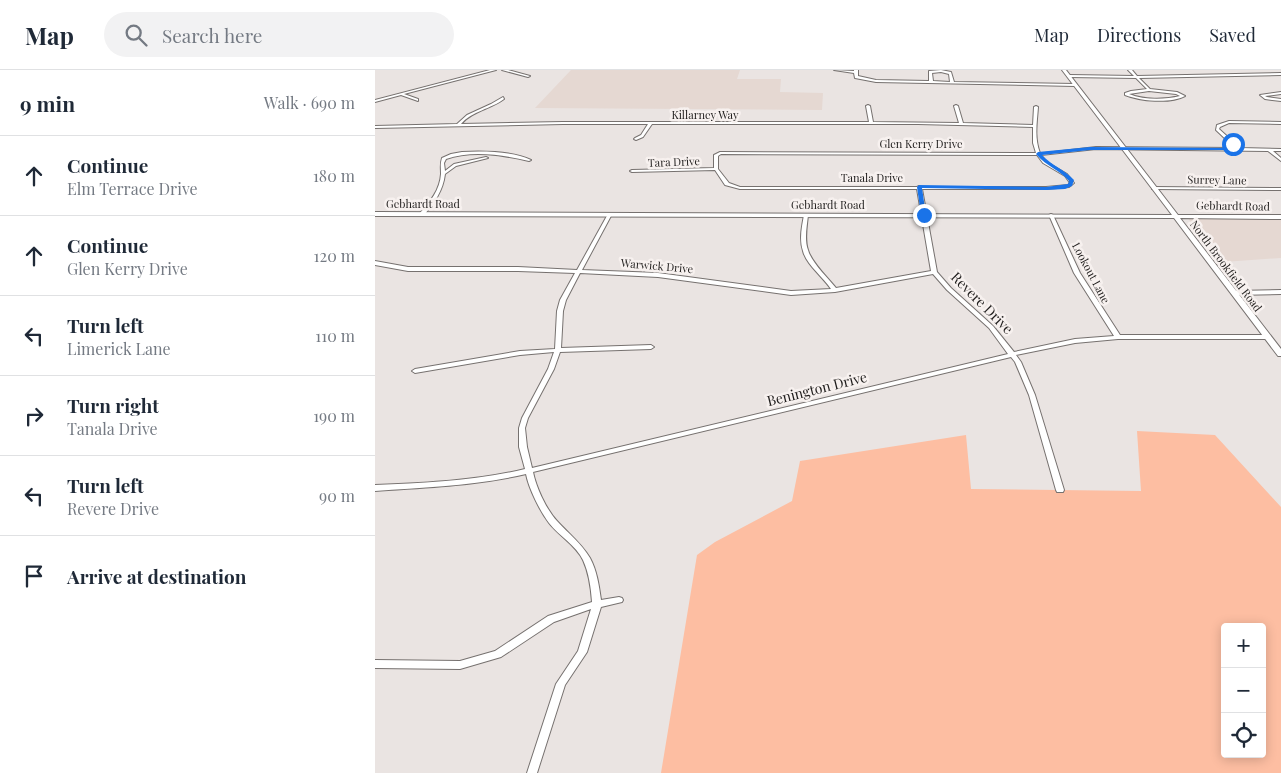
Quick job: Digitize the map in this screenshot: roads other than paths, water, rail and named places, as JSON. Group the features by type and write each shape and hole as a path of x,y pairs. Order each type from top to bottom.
{"street":[{"path":"375,101 494,70"},
{"path":"504,70 528,76"},
{"path":"836,70 855,71 856,77 861,80 887,82 1075,85"},
{"name":"North Brookfield Road","path":"1064,70 1281,354"},
{"path":"1130,70 1149,90 1177,93 1183,96 1176,98 1140,98 1126,94 1149,90"},
{"path":"1251,70 1255,74"},
{"path":"931,82 930,72 941,71 950,73 952,82"},
{"path":"1069,76 1136,77 1281,74"},
{"path":"1281,93 1261,95 1266,98 1281,100"},
{"path":"399,94 417,100"},
{"path":"459,124 469,115 494,105 503,98"},
{"path":"868,106 871,124"},
{"path":"956,106 961,124"},
{"path":"1036,108 1034,137 1038,154"},
{"path":"1239,150 1217,129 1218,126 1234,122 1281,122"},
{"name":"Killarney Way","path":"375,127 459,124 961,124 1034,126"},
{"path":"636,139 642,136 651,124"},
{"name":"Glen Kerry Drive","path":"716,169 717,154 1038,154 1090,148 1281,150"},
{"path":"1269,150 1281,160"},
{"name":"Tanala Drive","path":"716,169 730,186 747,188 1056,188 1065,187 1071,183 1068,176 1047,164 1038,154"},
{"path":"423,214 437,194 443,174 443,160 453,155 518,157 529,160 487,158 470,160 449,168 443,174"},
{"name":"Tara Drive","path":"632,171 716,169"},
{"name":"Revere Drive","path":"919,187 934,272 949,289 991,327 1013,354 1025,375 1032,395 1060,490"},
{"name":"Surrey Lane","path":"1154,188 1281,189"},
{"name":"Gebhardt Road","path":"375,214 1281,217"},
{"path":"532,773 561,684 582,652 597,604 594,582 587,560 581,551 552,521 545,510 528,471 523,447 522,428 528,410 551,369 558,350 560,311 563,300 610,214"},
{"path":"806,215 803,230 804,250 811,264 835,290"},
{"name":"Lookout Lane","path":"1051,215 1077,273 1118,337"},
{"name":"Warwick Drive","path":"375,263 408,269 578,271 666,276 778,293 805,294 934,272"},
{"path":"1234,292 1281,292"},
{"name":"Benington Drive","path":"375,488 459,483 528,471 1013,354 1075,341 1118,337 1268,337"},
{"path":"415,371 494,356 558,350 651,347"},
{"path":"375,664 460,665 499,654 551,619 597,604 619,600"}]}
